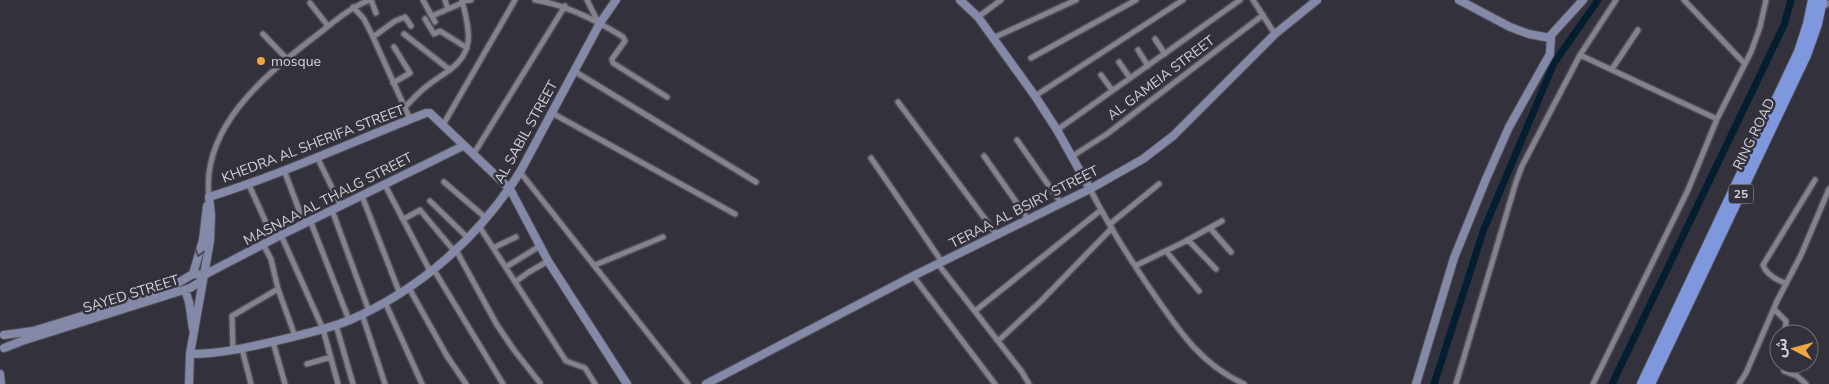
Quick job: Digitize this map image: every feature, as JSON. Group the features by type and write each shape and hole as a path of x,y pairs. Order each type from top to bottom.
{"highway":[{"name":"RING ROAD","path":"1642,384 1799,52 1813,0"},
{"name":"RING ROAD","path":"1650,384 1806,56 1824,4"}],"street":[{"path":"189,384 190,354 212,225 208,168 222,133 256,87 286,58 355,4 371,0 376,13"},
{"path":"423,0 435,22"},
{"path":"445,0 448,9"},
{"path":"432,16 462,2 472,0"},
{"path":"515,0 443,125 510,189 548,261 627,384"},
{"path":"536,0 553,1 565,6 599,23 625,40 612,59 613,63 666,97"},
{"path":"587,0 599,23"},
{"name":"AL SABIL STREET","path":"190,354 233,351 336,325 400,294 433,272 468,238 510,189 599,23 616,0"},
{"path":"960,0 978,17 1036,96 1135,266 1182,334 1218,370 1244,384"},
{"path":"978,17 1001,0"},
{"path":"993,38 1076,0"},
{"path":"1031,58 1136,0"},
{"path":"1036,96 1174,2 1183,0"},
{"path":"1057,130 1240,0"},
{"path":"1253,0 1275,34"},
{"name":"TERAA AL BSIRY STREET","path":"706,384 914,276 1090,189 1143,159 1163,144 1275,34 1317,0"},
{"path":"1459,0 1510,27 1529,34 1550,38"},
{"path":"1416,384 1454,258 1509,126 1550,54 1551,35 1583,0"},
{"path":"1456,384 1522,166 1580,55 1616,0"},
{"path":"1684,0 1745,64"},
{"path":"1593,384 1688,190 1717,119 1745,64 1758,34 1766,0"},
{"path":"405,107 426,87 450,70 460,60 467,48 468,34 462,2"},
{"path":"310,3 328,26"},
{"path":"355,4 373,37 410,119"},
{"path":"473,155 565,6"},
{"name":"AL GAMEIA STREET","path":"1071,157 1107,134 1262,15"},
{"path":"373,37 395,21 406,17 411,26"},
{"path":"425,19 434,34 440,31 467,48"},
{"path":"429,26 441,19"},
{"path":"1612,70 1638,30"},
{"path":"264,34 286,58"},
{"path":"404,34 450,70"},
{"path":"1155,39 1164,54"},
{"path":"393,83 410,74 394,47"},
{"path":"1138,50 1148,66"},
{"path":"1580,55 1717,119"},
{"path":"1119,62 1130,78"},
{"path":"574,71 756,182"},
{"path":"1101,75 1112,90"},
{"path":"898,102 997,235"},
{"name":"KHEDRA AL SHERIFA STREET","path":"209,197 249,185 426,112 431,113 443,125"},
{"path":"552,113 735,214"},
{"path":"1017,140 1061,203"},
{"name":"MASNAA AL THALG STREET","path":"204,275 277,236 463,146"},
{"path":"984,156 1028,219"},
{"path":"317,157 341,206"},
{"path":"871,158 940,263 1030,384"},
{"path":"284,170 348,320"},
{"path":"520,172 688,384"},
{"path":"1786,283 1772,276 1763,268 1763,265 1815,180"},
{"path":"444,182 486,218"},
{"path":"998,341 1041,301 1111,226 1159,184"},
{"path":"249,185 324,329 338,384"},
{"path":"385,185 433,272 503,384"},
{"path":"1739,384 1746,374 1786,283 1801,255 1829,189"},
{"path":"362,196 400,294"},
{"path":"193,274 203,240 209,197"},
{"path":"430,201 468,238"},
{"path":"332,210 365,312 385,384"},
{"path":"404,219 420,210 455,251 497,324 514,350 540,383"},
{"path":"975,311 1101,210"},
{"path":"1135,266 1222,221"},
{"path":"479,226 566,361 585,368 595,384"},
{"path":"1210,228 1231,252"},
{"path":"493,248 516,237"},
{"path":"594,266 663,237"},
{"path":"1188,240 1216,269"},
{"path":"263,244 271,259 278,289 295,336"},
{"path":"506,267 540,246"},
{"path":"1166,251 1199,292"},
{"path":"515,282 548,261"},
{"name":"SAYED STREET","path":"2,333 33,331 160,292 193,274 204,275 197,285 185,290 29,338 2,350"},
{"path":"914,276 995,384"},
{"path":"409,288 466,384"},
{"path":"233,351 232,316 278,289"},
{"path":"185,290 191,315 193,341"},
{"path":"385,302 422,384"},
{"path":"1774,309 1786,321 1786,324"},
{"path":"336,325 354,384"},
{"path":"2,333 6,342 2,350"},
{"path":"273,342 284,384"},
{"path":"242,349 251,384"},
{"path":"306,364 331,357"},
{"path":"0,374 1,384"},
{"path":"1792,374 1806,384"}],"waterway":[{"path":"1434,384 1484,229 1554,63 1598,0"},
{"path":"1612,384 1784,25 1791,0"}],"place":[{"name":"mosque","path":"261,61"}]}
